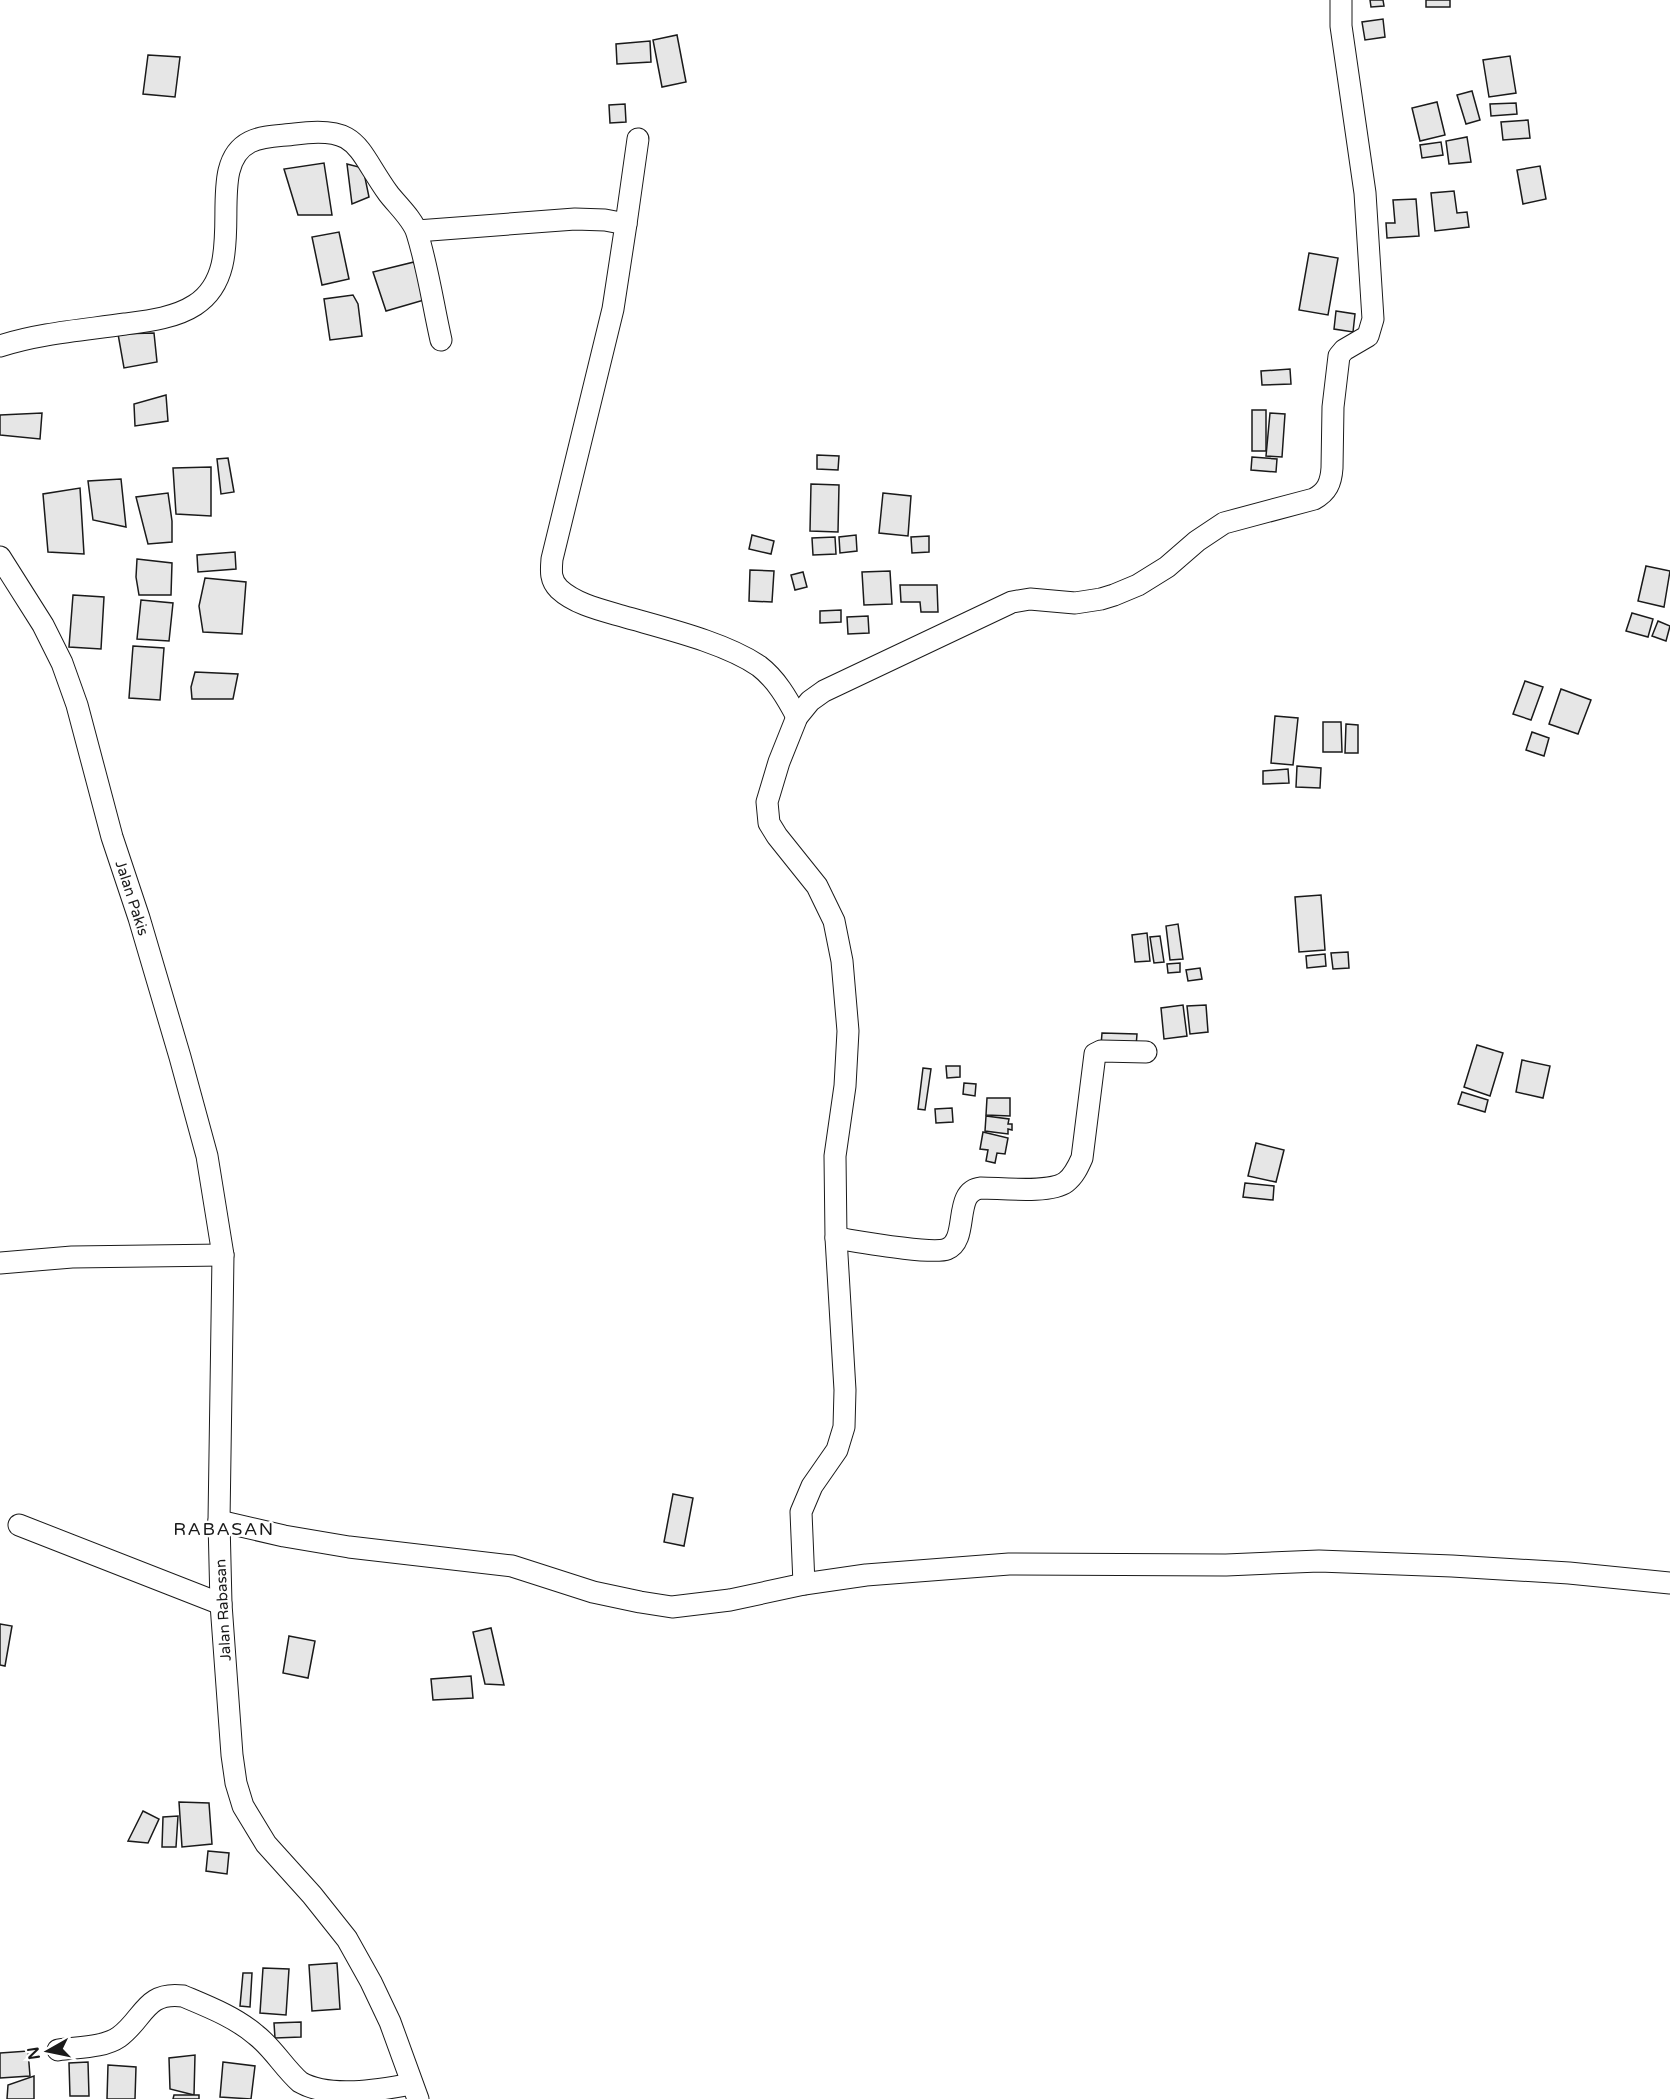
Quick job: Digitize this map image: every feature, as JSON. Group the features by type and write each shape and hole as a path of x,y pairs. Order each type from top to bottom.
{"street":[{"path":"804,1584 801,1512 812,1486 837,1450 844,1427 845,1390 836,1238 835,1156 845,1086 848,1031 842,961 834,921 817,886 769,823 767,813 770,791 779,762 798,717 810,701 824,692 1012,602 1030,599 1075,603 1101,600 1114,595 1138,585 1167,567 1212,530 1239,519 1314,499 1325,492 1332,468 1333,407 1339,356 1347,348 1368,336 1373,319 1365,193 1341,26 1341,0"},
{"path":"0,346 40,336 159,319 196,305 213,288 224,266 227,193 232,163 244,146 263,138 320,130 346,138 360,149 387,191 417,231 441,340"},
{"path":"638,139 613,309 552,559 553,580 560,590 574,599 607,612 705,641 758,666 771,677 798,717"},
{"path":"417,231 575,219 605,220 626,224"},
{"name":"Jalan Pakis","path":"0,557 43,625 62,663 77,705 112,837 139,918 207,1156 223,1255"},
{"path":"836,1238 923,1250 947,1249 956,1242 966,1200 973,1190 1050,1188 1062,1185 1071,1178 1082,1158 1095,1054 1101,1051 1146,1052"},
{"path":"0,1263 72,1257 223,1255"},
{"name":"Jalan Rabasan","path":"223,1255 219,1521 221,1604 236,1783 243,1806 266,1844 312,1894 347,1939 390,2022 415,2091"},
{"path":"219,1521 284,1536 349,1547 512,1566 593,1592 672,1607 730,1600 804,1584 866,1575 988,1564 1226,1565 1319,1561 1557,1572 1670,1583"},
{"path":"19,1525 221,1604"},
{"path":"58,2050 112,2040 130,2027 155,2000 175,1995 183,1996 240,2022 259,2036 302,2083 313,2090 323,2093 415,2091"}],"building":[{"path":"1370,0 1383,0 1384,6 1371,7"},
{"path":"1426,0 1450,0 1450,7 1426,7"},
{"path":"1383,19 1385,37 1365,40 1362,22"},
{"path":"677,35 686,82 662,87 653,40"},
{"path":"650,41 651,62 617,64 616,44"},
{"path":"148,55 180,57 175,97 143,94"},
{"path":"1510,56 1516,93 1489,97 1483,60"},
{"path":"1472,91 1480,120 1466,124 1457,95"},
{"path":"1437,102 1445,135 1420,141 1412,108"},
{"path":"1516,103 1517,114 1491,116 1490,104"},
{"path":"625,104 626,122 610,123 609,105"},
{"path":"1528,120 1530,138 1503,140 1501,122"},
{"path":"1467,137 1471,162 1449,164 1446,141"},
{"path":"1441,142 1443,155 1422,158 1420,145"},
{"path":"324,163 332,215 298,215 284,169"},
{"path":"347,164 363,168 369,197 352,204"},
{"path":"1540,166 1546,199 1523,204 1517,170"},
{"path":"1454,191 1457,213 1467,212 1469,227 1435,231 1431,193"},
{"path":"1416,199 1419,236 1387,238 1386,223 1395,223 1393,200"},
{"path":"339,232 349,279 322,285 312,237"},
{"path":"1309,253 1338,258 1328,315 1299,310"},
{"path":"414,262 424,300 386,311 373,272"},
{"path":"353,295 358,304 362,336 330,340 324,299"},
{"path":"1336,311 1355,314 1353,332 1334,329"},
{"path":"154,333 157,362 124,368 118,334"},
{"path":"1290,369 1291,384 1262,385 1261,371"},
{"path":"166,395 168,421 135,426 134,404"},
{"path":"1252,410 1266,410 1266,451 1252,451"},
{"path":"42,413 40,439 0,435 0,415"},
{"path":"1270,413 1285,414 1282,457 1266,456"},
{"path":"817,455 839,456 838,470 817,469"},
{"path":"1252,457 1277,459 1276,472 1251,470"},
{"path":"228,458 234,492 221,494 217,459"},
{"path":"211,467 211,516 176,514 173,468"},
{"path":"121,479 126,527 93,520 88,481"},
{"path":"811,484 839,485 838,532 810,531"},
{"path":"80,488 84,554 48,552 43,494"},
{"path":"168,493 172,542 148,544 136,497"},
{"path":"883,493 911,496 908,536 879,533"},
{"path":"752,535 774,541 771,554 749,549"},
{"path":"856,535 857,551 840,553 839,537"},
{"path":"929,536 929,552 912,553 911,537"},
{"path":"835,537 836,554 813,555 812,538"},
{"path":"235,552 236,569 198,572 197,555"},
{"path":"137,559 172,563 171,595 139,595 136,577"},
{"path":"1646,566 1670,571 1664,607 1638,601"},
{"path":"750,570 774,571 772,602 749,601"},
{"path":"890,571 892,604 864,605 862,572"},
{"path":"803,572 807,587 795,590 791,575"},
{"path":"205,578 246,582 242,634 203,632 199,606"},
{"path":"900,585 937,585 938,612 921,612 920,602 901,602"},
{"path":"73,595 104,597 101,649 69,647"},
{"path":"141,600 173,603 169,641 137,639"},
{"path":"841,610 841,622 820,623 820,611"},
{"path":"1632,613 1653,619 1648,637 1626,631"},
{"path":"868,616 869,633 848,634 847,617"},
{"path":"1658,621 1670,626 1666,641 1652,636"},
{"path":"133,646 164,648 160,700 129,698"},
{"path":"195,672 238,674 233,699 192,699 191,687"},
{"path":"1525,681 1543,687 1531,720 1513,714"},
{"path":"1561,689 1591,700 1578,734 1549,724"},
{"path":"1275,716 1298,718 1293,765 1271,763"},
{"path":"1323,722 1341,722 1342,752 1323,752"},
{"path":"1346,724 1358,725 1358,753 1345,753"},
{"path":"1532,732 1549,738 1544,756 1526,750"},
{"path":"1297,766 1321,768 1320,788 1296,787"},
{"path":"1288,769 1289,783 1263,784 1263,771"},
{"path":"1321,895 1325,950 1299,952 1295,897"},
{"path":"1178,924 1183,959 1170,960 1166,926"},
{"path":"1147,933 1150,961 1135,962 1132,935"},
{"path":"1160,936 1164,962 1154,963 1150,937"},
{"path":"1348,952 1349,968 1333,969 1331,953"},
{"path":"1325,954 1326,966 1307,968 1306,956"},
{"path":"1180,963 1180,972 1168,973 1167,964"},
{"path":"1200,968 1202,979 1188,981 1186,970"},
{"path":"1183,1005 1187,1036 1164,1039 1161,1008"},
{"path":"1206,1005 1208,1032 1190,1034 1187,1006"},
{"path":"1102,1033 1137,1034 1136,1047 1101,1046"},
{"path":"1477,1045 1503,1053 1490,1096 1464,1087"},
{"path":"1522,1060 1550,1066 1543,1098 1516,1092"},
{"path":"946,1066 960,1066 960,1077 947,1078"},
{"path":"923,1068 931,1069 925,1110 918,1109"},
{"path":"964,1083 976,1084 975,1096 963,1094"},
{"path":"1462,1092 1488,1100 1485,1112 1458,1104"},
{"path":"987,1098 1010,1098 1010,1116 986,1115"},
{"path":"952,1108 953,1122 936,1123 935,1109"},
{"path":"986,1116 1009,1119 1008,1124 1012,1124 1012,1130 1008,1129 1008,1134 985,1131"},
{"path":"983,1132 1008,1138 1005,1154 997,1153 995,1163 986,1161 988,1150 980,1149"},
{"path":"1256,1143 1284,1150 1276,1182 1248,1176"},
{"path":"1245,1183 1274,1186 1273,1200 1243,1197"},
{"path":"673,1494 693,1498 684,1546 664,1542"},
{"path":"0,1624 12,1626 5,1666 0,1665"},
{"path":"491,1628 504,1685 485,1684 473,1632"},
{"path":"289,1636 315,1641 308,1678 283,1673"},
{"path":"471,1676 473,1698 433,1700 431,1679"},
{"path":"179,1802 209,1803 212,1844 182,1847"},
{"path":"143,1811 159,1819 148,1843 128,1841"},
{"path":"178,1816 176,1847 162,1847 163,1817"},
{"path":"208,1851 229,1853 227,1874 206,1871"},
{"path":"337,1963 340,2009 312,2011 309,1965"},
{"path":"263,1968 289,1969 286,2015 260,2013"},
{"path":"243,1973 252,1973 250,2007 240,2006"},
{"path":"301,2022 301,2037 275,2038 274,2023"},
{"path":"28,2051 30,2076 0,2078 0,2053"},
{"path":"195,2055 194,2095 170,2089 169,2058"},
{"path":"88,2062 89,2096 70,2096 69,2063"},
{"path":"223,2062 255,2066 251,2099 220,2097"},
{"path":"108,2065 136,2067 135,2099 107,2099"},
{"path":"34,2076 34,2099 7,2099 8,2085"},
{"path":"174,2095 199,2095 199,2099 173,2099"}],"district":[{"name":"RABASAN","path":"224,1529"}]}
